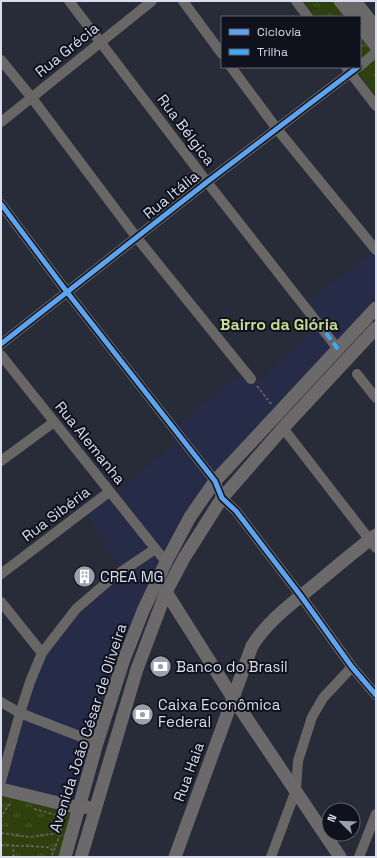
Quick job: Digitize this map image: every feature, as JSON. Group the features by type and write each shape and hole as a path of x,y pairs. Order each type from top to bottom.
{"main road":[{"path":"340,1 352,16"},
{"path":"355,1 376,28"},
{"path":"361,27 376,46"},
{"name":"Avenida João César de Oliveira","path":"59,854 79,808 97,743 123,662 143,611 166,562 190,517 215,481 376,308"},
{"name":"Avenida João César de Oliveira","path":"81,857 137,669 166,592 184,558 222,498 283,428 376,328"},
{"name":"Rua Haia","path":"175,857 252,646 260,633 301,596 374,541"},
{"path":"166,592 233,698 340,857"},
{"path":"4,795 79,808 96,805"}],"street":[{"name":"Rua Bélgica","path":"69,1 207,182 338,348"},
{"name":"Rua Grécia","path":"1,122 152,1"},
{"path":"183,1 221,53"},
{"path":"296,1 307,16"},
{"name":"Rua Itália","path":"361,63 376,52"},
{"path":"1,60 32,98 138,238 250,379"},
{"path":"232,68 277,129 376,250"},
{"path":"354,68 376,106"},
{"name":"Rua Itália","path":"1,344 354,68"},
{"path":"1,204 67,292 215,481 222,498 236,511 301,596 352,667 376,695"},
{"name":"Rua Alemanha","path":"1,355 166,562"},
{"path":"357,374 376,398"},
{"path":"1,461 54,422"},
{"path":"283,428 374,541"},
{"path":"215,481 223,485 236,482"},
{"name":"Rua Sibéria","path":"1,574 109,492"},
{"path":"1,781 20,713 30,682 42,653 76,609 112,578 155,549"},
{"path":"1,602 42,653"},
{"path":"271,857 296,790 298,760 312,717 323,698 352,667"},
{"path":"1,702 20,713 97,743"},
{"path":"359,857 376,814"}],"path":[{"path":"250,379 278,413"},
{"path":"1,819 5,810 12,802 4,795"},
{"path":"32,808 61,817 62,821 59,854"},
{"path":"1,833 30,837 60,833"},
{"path":"1,845 47,847 59,854"},
{"path":"13,857 14,846"},
{"path":"52,857 59,854"}],"shaded area":[{"path":"376,249 376,303 215,476 162,560 79,803 1,784 43,644 120,568 83,507 115,493 185,436 176,425 245,371 255,384 321,324 306,303"}],"green space":[{"path":"303,1 337,1 348,16 314,16"},
{"path":"361,32 376,52 376,96 355,68 361,68"},
{"path":"1,793 73,809 60,857 1,857"}],"building":[{"name":"CREA MG","path":"84,565 97,581 87,589 74,573"}],"marked path":[{"path":"326,333 338,349"}],"cycle path":[{"path":"1,344 207,182 357,68"},
{"path":"1,204 67,292 215,481 222,498 236,511 301,596 352,667 376,695"}],"place":[{"name":"CREA MG","path":"85,577"},
{"name":"Banco do Brasil","path":"160,667"},
{"name":"Caixa Econômica Federal","path":"142,714"}],"district":[{"name":"Bairro da Glória","path":"279,324"}]}
